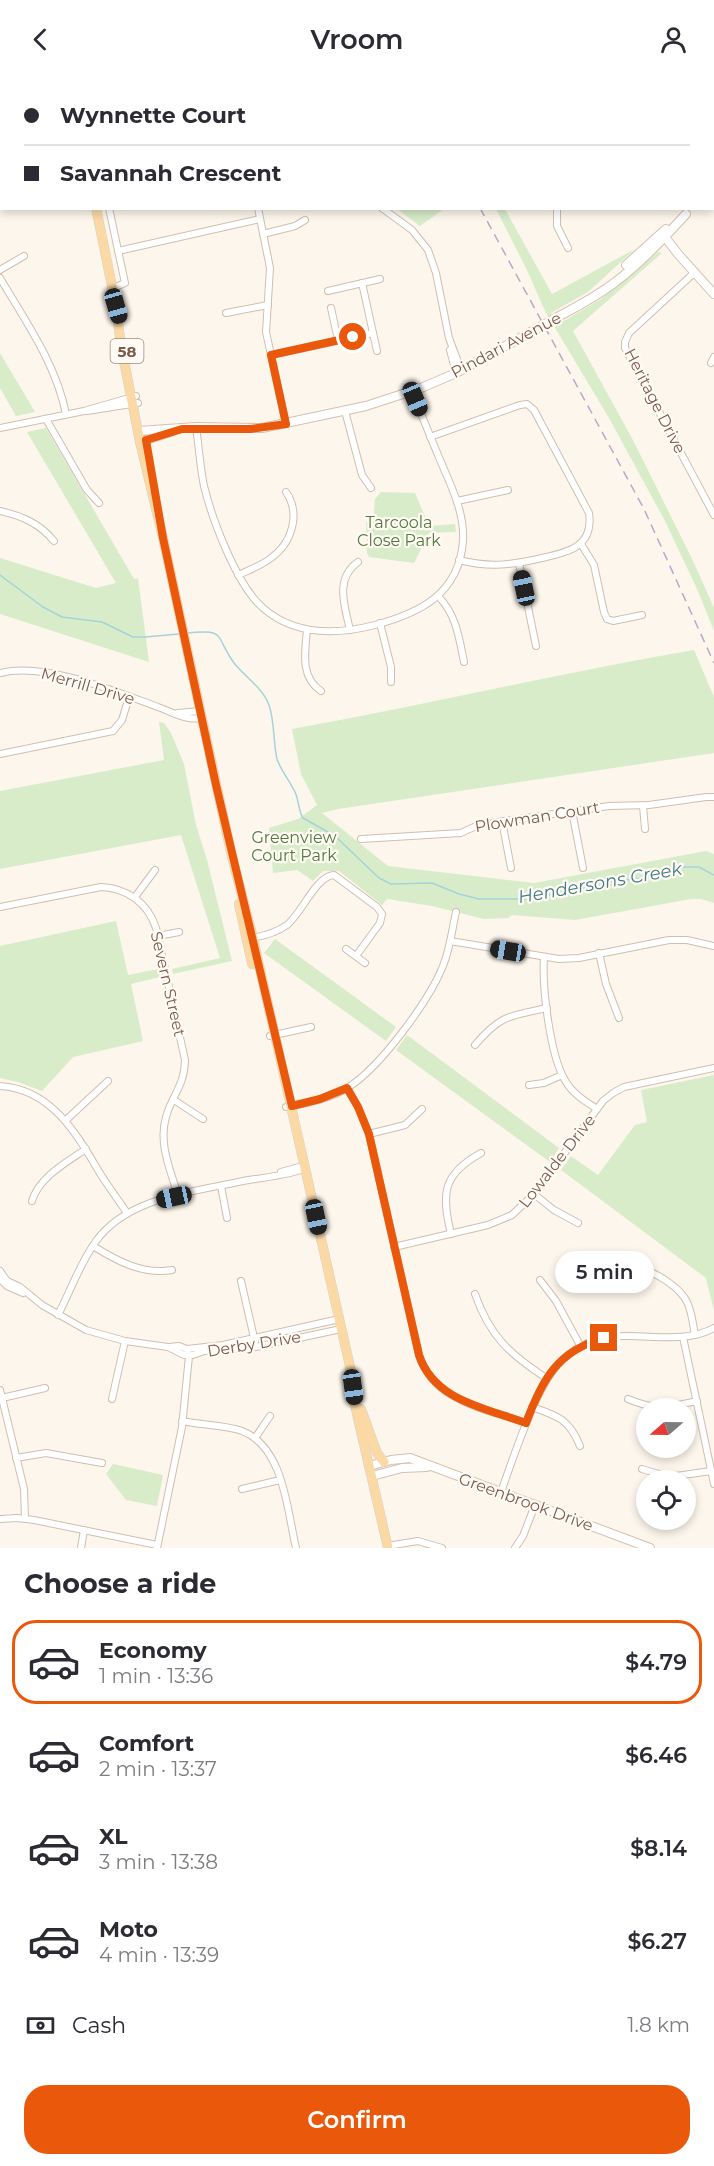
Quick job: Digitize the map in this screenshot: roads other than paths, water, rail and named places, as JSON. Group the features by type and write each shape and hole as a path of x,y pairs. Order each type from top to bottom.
{"main road":[{"name":"58","path":"96,210 201,715 301,1169 388,1547"},
{"name":"58","path":"337,1325 356,1405"},
{"path":"353,1387 377,1453 384,1462"}],"street":[{"path":"109,210 125,283 113,288"},
{"path":"258,210 270,268 266,333 286,424"},
{"path":"385,210 412,230 428,250 436,273 451,355 459,371"},
{"path":"556,210 557,226 568,248"},
{"name":"Pindari Avenue","path":"142,436 196,427 240,429 286,424 345,411 411,392 459,371 583,303 662,237 689,211"},
{"path":"118,251 260,219"},
{"path":"263,234 295,226 305,220"},
{"path":"662,237 714,294"},
{"path":"0,270 24,256"},
{"name":"Heritage Drive","path":"694,273 629,333 625,348 714,515"},
{"path":"0,278 50,365 59,384 66,414"},
{"path":"328,291 380,279"},
{"path":"362,283 377,351"},
{"path":"226,313 268,305"},
{"path":"331,308 338,340"},
{"path":"271,355 373,333"},
{"path":"196,427 206,493 238,575 248,593 262,608 279,619 308,630 332,632 350,630 416,612 438,596 450,580 459,560 463,542 463,525 457,501 411,392"},
{"path":"0,428 66,414 98,411 134,400"},
{"path":"430,437 520,405 530,405 588,508 590,525 581,544 564,554 491,566 459,560"},
{"path":"345,411 362,475 371,488"},
{"path":"46,418 87,490 99,502"},
{"path":"457,501 508,490"},
{"path":"238,575 273,557 288,540 293,513 290,499 285,492"},
{"path":"0,511 31,521 54,541"},
{"path":"581,544 594,565 607,619 613,621 642,615"},
{"path":"350,630 343,598 343,585 349,569 358,562"},
{"path":"519,563 536,646"},
{"path":"438,596 454,619 464,662"},
{"path":"380,623 391,667 391,682"},
{"path":"308,630 305,656 307,670 310,680 321,691"},
{"name":"Merrill Drive","path":"0,673 29,670 49,672 174,712 189,719 201,715"},
{"path":"0,754 104,734 116,729 122,720 129,697"},
{"path":"116,729 122,735"},
{"name":"Plowman Court","path":"361,839 461,832 472,826 572,811 618,805 642,806 714,797"},
{"path":"642,806 645,829"},
{"path":"572,811 583,868"},
{"path":"502,821 511,868"},
{"path":"0,907 101,886 115,888 135,897 155,870"},
{"path":"251,937 272,933 287,925 324,878 334,875 377,907 382,914 380,923 356,956"},
{"name":"Severn Street","path":"135,897 149,914 158,936 185,1060 183,1080 166,1116 163,1131 176,1196"},
{"path":"289,1107 320,1099 347,1088 366,1075 379,1061 423,1001 440,973 456,912"},
{"path":"158,936 179,932"},
{"path":"450,941 544,958 568,959 669,940 687,940 714,946"},
{"path":"346,949 365,963"},
{"path":"599,954 606,984 619,1018"},
{"path":"544,958 543,983 562,1076 575,1093 597,1109"},
{"path":"475,1045 500,1020 547,1008"},
{"path":"272,1035 311,1027"},
{"name":"Lowalde Drive","path":"394,1247 488,1226 506,1219 520,1209 534,1194 607,1097 624,1087 714,1068"},
{"path":"530,1085 544,1083 562,1076"},
{"path":"66,1120 108,1081"},
{"path":"0,1085 33,1094 50,1105 66,1120 125,1214"},
{"path":"347,1088 369,1134 419,1355 427,1374 437,1386 449,1394 526,1423"},
{"path":"174,1100 203,1119"},
{"path":"369,1134 405,1125 422,1109"},
{"path":"32,1201 35,1191 44,1181 86,1149"},
{"path":"451,1234 444,1202 447,1187 457,1169 481,1153"},
{"path":"56,1314 93,1246 107,1228 125,1214 149,1203 176,1196 301,1169"},
{"path":"222,1186 227,1218"},
{"path":"534,1194 554,1210 578,1223"},
{"path":"93,1246 117,1260 140,1268 157,1271 172,1270"},
{"path":"617,1274 645,1270 676,1290 688,1304 695,1335"},
{"name":"Derby Drive","path":"0,1271 3,1283 20,1287 26,1294 56,1314 76,1323 125,1341 168,1347 187,1353 255,1343 337,1325"},
{"path":"540,1280 556,1301 581,1347"},
{"path":"241,1281 255,1343"},
{"path":"0,1292 3,1283"},
{"path":"475,1294 484,1316 499,1341 519,1360 546,1378"},
{"name":"Derby Drive","path":"255,1343 337,1325"},
{"path":"501,1492 532,1407 546,1378 559,1362 596,1340 614,1337 683,1337 714,1328"},
{"path":"683,1337 714,1484"},
{"path":"112,1399 125,1341"},
{"path":"0,1519 24,1518 157,1547 182,1424 187,1353"},
{"path":"2,1398 45,1388"},
{"path":"0,1390 25,1496 24,1518"},
{"path":"628,1398 655,1408 697,1401"},
{"path":"532,1407 564,1420 572,1429 580,1446"},
{"path":"255,1438 270,1416"},
{"path":"182,1424 235,1429 255,1438 270,1453 280,1480 296,1548"},
{"path":"16,1458 46,1453 102,1463"},
{"name":"Greenbrook Drive","path":"370,1471 384,1462 410,1458 650,1548"},
{"name":"Greenbrook Drive","path":"370,1471 411,1466 436,1469"},
{"path":"642,1469 669,1477 711,1471"},
{"path":"242,1489 280,1480"},
{"path":"515,1548 524,1536 536,1505"},
{"path":"81,1548 84,1530"},
{"path":"388,1547 418,1541 442,1548"}],"waterway":[{"name":"Hendersons Creek","path":"0,575 43,607 62,617 102,622 133,637 179,634"},
{"name":"Hendersons Creek","path":"187,633 209,632 218,636 234,663 266,699 272,719 277,759 295,792 303,818 335,836 379,878 391,884 432,883 479,899 523,899 577,891 595,883 655,877 684,867 699,867 714,875"}],"railway":[{"path":"481,210 644,509 714,663"}],"park label":[{"name":"Tarcoola Close Park","path":"399,531"},
{"name":"Greenview Court Park","path":"294,846"}]}
